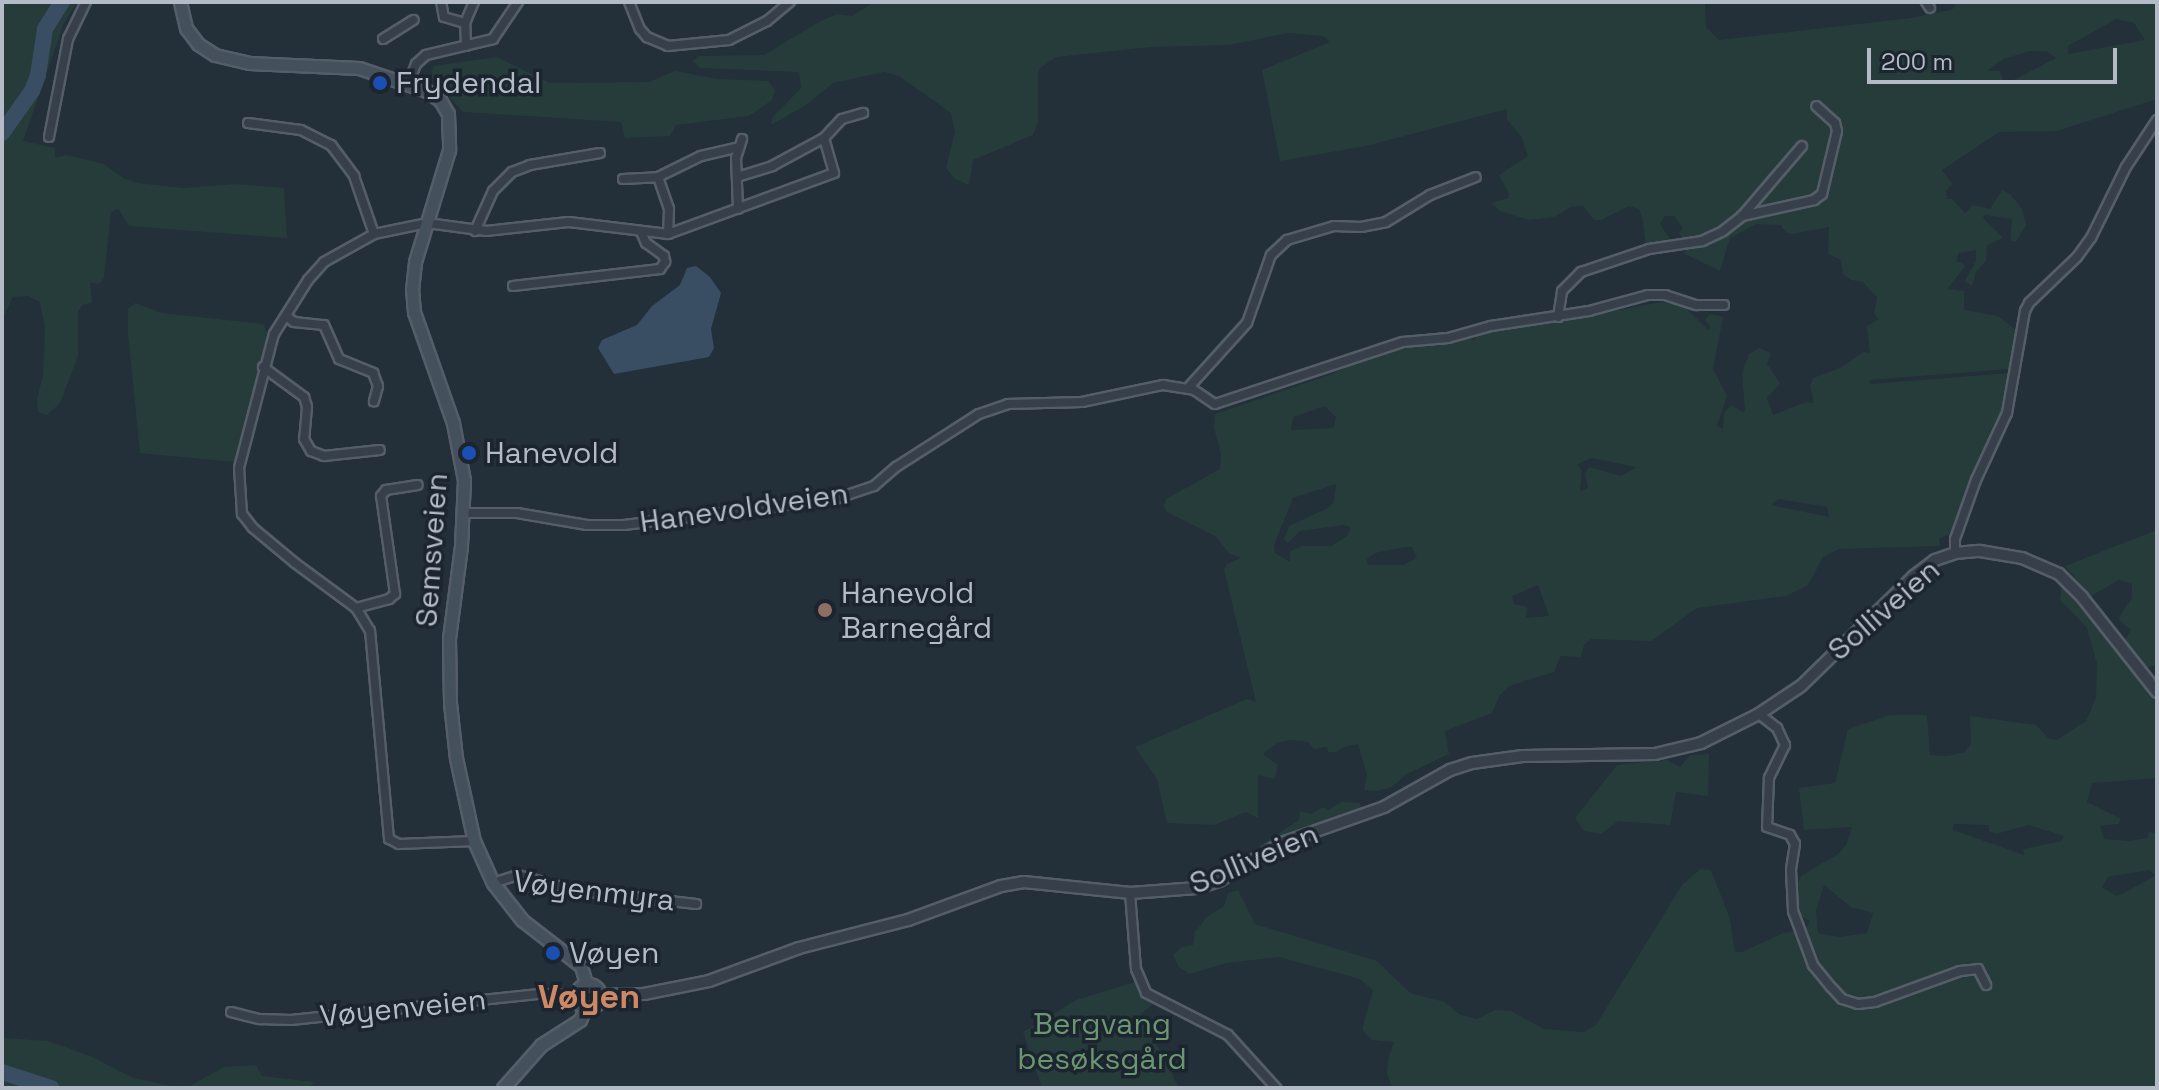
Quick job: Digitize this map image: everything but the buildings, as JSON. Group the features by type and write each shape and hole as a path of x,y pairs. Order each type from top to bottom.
{"main road":[{"name":"Semsveien","path":"180,2 182,19 191,36 207,50 226,59 338,65 408,84 434,95 451,122 447,162 415,262 412,301 461,452 464,513 451,617 450,703 456,758 474,841 493,883 522,920 581,966 586,984"},
{"path":"586,984 597,988 600,995 596,1005 585,1008 577,1002 576,995 586,984"},
{"path":"503,1088 541,1045 580,1020 585,1008"}],"street":[{"path":"49,137 68,39 86,2"},
{"path":"441,2 444,17 465,23"},
{"path":"466,46 465,23 474,2"},
{"path":"408,84 416,64 426,55 493,39 518,2"},
{"path":"629,2 640,29 647,37 668,46 729,40 767,21 790,2"},
{"path":"383,39 414,20"},
{"path":"1742,216 1814,200 1822,194 1837,131 1835,123 1816,106"},
{"path":"737,177 772,166 824,138 842,119 863,113"},
{"path":"1955,553 1955,539 1976,480 2007,413 2025,311 2077,257 2126,167 2157,120"},
{"path":"248,123 301,130 331,145 354,176 374,234"},
{"path":"474,841 399,844 389,839 370,631 356,608 295,563 244,518 237,480 263,367 274,334 308,280 324,262 374,234 427,223 475,231 569,222 668,234 834,173 824,138"},
{"path":"623,179 658,177 701,156 739,144 738,209"},
{"path":"1558,317 1562,291 1581,272 1649,249 1702,241 1742,216 1802,146"},
{"path":"475,231 493,191 512,172 530,165 600,153"},
{"path":"658,177 669,209 668,234"},
{"path":"1188,388 1242,331 1271,255 1287,240 1334,226 1361,227 1386,222 1430,195 1476,177"},
{"path":"513,286 660,269 665,262 664,256 646,243 641,232"},
{"name":"Hanevoldveien","path":"464,513 517,513 587,525 624,525 835,499 874,486 896,467 992,409 1008,404 1082,402 1163,385 1188,388 1209,403 1222,403 1403,342 1448,338 1491,326 1558,317 1648,295 1665,295 1696,305 1724,305"},
{"path":"286,316 294,322 324,325 336,356 367,368 375,376 378,386 374,401"},
{"path":"263,367 304,397 307,407 304,439 311,451 324,456 380,450"},
{"path":"356,608 389,599 395,594 381,496 386,490 418,485"},
{"name":"Solliveien","path":"600,995 644,994 709,981 799,948 908,920 1001,886 1024,882 1130,893 1172,893 1219,881 1282,843 1384,807 1450,770 1472,763 1523,756 1622,756 1674,751 1701,743 1759,714 1801,686 1914,576 1935,560 1955,553 1980,551 2022,558 2059,574 2082,597 2157,692"},
{"path":"1759,714 1777,728 1785,745 1769,778 1767,827 1790,835 1795,844 1791,870 1793,911 1800,936 1822,976 1842,999 1858,1004 1875,1002 1960,971 1978,969 1986,985"},
{"name":"Vøyenmyra","path":"493,883 518,875 572,890 696,904"},
{"path":"1130,893 1136,969 1146,993 1228,1035 1276,1088"},
{"name":"Vøyenveien","path":"231,1012 260,1019 291,1020 540,994 576,995"}],"green space":[{"path":"2,2 77,2 64,23 23,141 55,148 55,158 66,155 104,164 123,178 137,183 183,188 235,184 284,188 287,238 129,226 118,209 111,212 104,278 99,284 90,282 92,303 82,305 78,312 78,356 60,403 47,415 38,412 37,399 43,375 45,328 40,302 28,296 13,297 2,320"},
{"path":"874,2 1705,2 1706,27 1719,40 1911,18 1950,10 1956,7 1953,2 2157,2 2157,99 2057,131 1999,132 1942,170 1952,184 1946,191 1947,199 1952,199 1965,213 1973,205 1990,209 2002,190 2010,194 2022,209 2026,225 2016,242 2010,240 2012,219 1985,215 1983,218 2003,238 1987,245 1986,261 1976,272 1972,286 1965,281 1976,261 1976,250 1959,253 1956,261 1966,265 1947,289 1964,291 1964,310 1998,316 2017,331 2010,369 1869,380 1870,384 2010,373 2000,421 1953,532 1939,539 1940,546 1839,549 1823,557 1808,585 1786,596 1697,608 1651,641 1591,639 1584,645 1581,657 1561,656 1554,672 1509,686 1500,695 1492,713 1445,731 1449,754 1407,774 1392,787 1378,791 1364,790 1367,775 1358,744 1328,752 1327,747 1314,749 1308,742 1290,740 1277,743 1263,754 1278,765 1275,779 1258,775 1258,818 1246,812 1214,825 1167,823 1157,779 1135,747 1247,699 1256,702 1224,570 1227,564 1241,558 1230,554 1215,536 1167,512 1164,506 1166,499 1220,469 1215,414 1330,375 1373,355 1471,336 1473,341 1483,330 1565,321 1661,302 1684,306 1709,331 1710,326 1705,320 1710,314 1723,317 1713,369 1727,396 1717,426 1723,429 1724,413 1731,405 1743,412 1745,410 1742,373 1749,354 1759,348 1771,353 1767,364 1780,383 1767,398 1773,415 1806,402 1814,403 1810,386 1813,378 1840,368 1864,352 1870,353 1867,326 1879,319 1874,314 1877,297 1863,282 1851,280 1843,274 1841,260 1828,254 1829,227 1792,234 1786,233 1781,225 1756,224 1730,238 1720,271 1683,253 1697,241 1695,238 1684,240 1679,233 1683,228 1674,216 1665,216 1660,224 1670,239 1665,244 1646,246 1639,209 1629,206 1601,220 1594,220 1583,206 1571,207 1554,217 1529,220 1500,211 1491,203 1508,198 1509,194 1499,175 1528,156 1521,136 1507,120 1507,109 1366,146 1280,161 1262,70 1330,42 1323,36 1288,33 1229,45 1150,47 1056,57 1040,68 1038,74 1038,122 1033,135 973,160 969,185 955,179 946,168 955,132 951,113 899,76 884,72 833,83 806,105 771,125 772,118 801,88 799,72 701,68 692,61 698,56 764,55 837,14 852,16","holes":["2116,19 2134,23 2145,40 2068,54 2068,46","2030,51 2046,51 2056,58 2010,82 2003,80 2000,71 1987,71 2003,59","1325,406 1336,417 1334,428 1291,430 1293,417","1592,458 1637,467 1621,476 1589,467 1585,474 1588,488 1580,491 1582,471 1577,464","1336,484 1334,502 1328,508 1289,526 1284,539 1288,543 1300,531 1343,525 1351,527 1347,536 1331,546 1302,546 1290,551 1290,562 1275,553 1274,545 1293,498","1779,499 1827,507 1829,517 1771,505","1405,547 1412,547 1417,558 1403,565 1368,565 1367,559 1375,553","1538,585 1549,616 1526,618 1527,607 1514,604 1512,596"]},
{"path":"497,57 550,83 649,82 675,71 717,79 768,81 775,90 772,100 749,116 676,125 670,136 625,138 621,122 463,112 431,76 433,66"},
{"path":"135,303 162,313 263,324 268,335 235,462 140,453 128,333 128,309"},
{"path":"2157,530 2157,665 2145,668 2124,641 2131,630 2118,619 2132,598 2132,584 2119,580 2091,596 2065,566"},
{"path":"2062,585 2157,698 2157,778 2092,783 2087,802 2121,819 2118,824 2100,826 2104,839 2129,841 2147,838 2149,832 2157,833 2157,1088 1393,1088 1387,1074 1394,1042 1372,1040 1362,1030 1373,990 1360,979 1279,957 1226,963 1190,974 1179,967 1173,955 1182,947 1193,945 1195,932 1208,916 1224,906 1228,893 1238,890 1255,924 1377,961 1410,993 1445,1002 1459,1014 1477,1019 1495,1010 1511,1011 1544,1029 1584,1032 1596,1025 1682,885 1700,869 1711,870 1730,919 1735,952 1742,952 1783,933 1806,929 1810,921 1799,915 1796,905 1796,888 1801,876 1838,854 1846,845 1852,827 1804,830 1799,788 1835,783 1848,729 1890,715 1927,715 1930,755 1947,756 1965,752 1971,744 1970,716 2036,725 2049,739 2057,740 2086,721 2096,698 2097,664 2087,628 2060,600","holes":["1954,824 1989,825 1989,831 1996,834 2029,825 2064,836 2062,841 2023,849 2024,855 1953,830","2150,870 2155,876 2116,896 2102,887 2108,877","1824,885 1851,907 1873,913 1867,933 1840,937 1818,933 1816,910"]},
{"path":"1709,754 1708,796 1676,792 1670,825 1618,821 1601,834 1584,831 1575,818 1617,765 1667,760 1680,767 1690,755"},
{"path":"1342,802 1360,803 1361,807 1248,857 1254,849 1299,820 1300,811 1311,814 1323,807 1328,810"},
{"name":"Bergvang besøksgård","path":"1135,982 1154,1003 1141,1014 1179,1088 1042,1088 1023,1032 1076,1000"},
{"path":"2,1038 48,1041 90,1056 133,1078 182,1088 2,1088"},
{"path":"256,1065 262,1076 314,1082 309,1088 186,1088 224,1067"}],"water":[{"path":"696,266 710,277 721,293 711,329 714,348 709,357 614,374 598,348 602,340 637,325 652,306 680,285 687,268"}],"waterway":[{"path":"2,133 32,91 38,75 45,29 62,2"},
{"path":"2,1072 51,1088"}],"place":[{"name":"Frydendal","path":"380,83"},
{"name":"Hanevold","path":"469,453"},
{"name":"Hanevold Barnegård","path":"825,610"},
{"name":"Vøyen","path":"553,953"}],"district":[{"name":"Vøyen","path":"589,997"}]}
